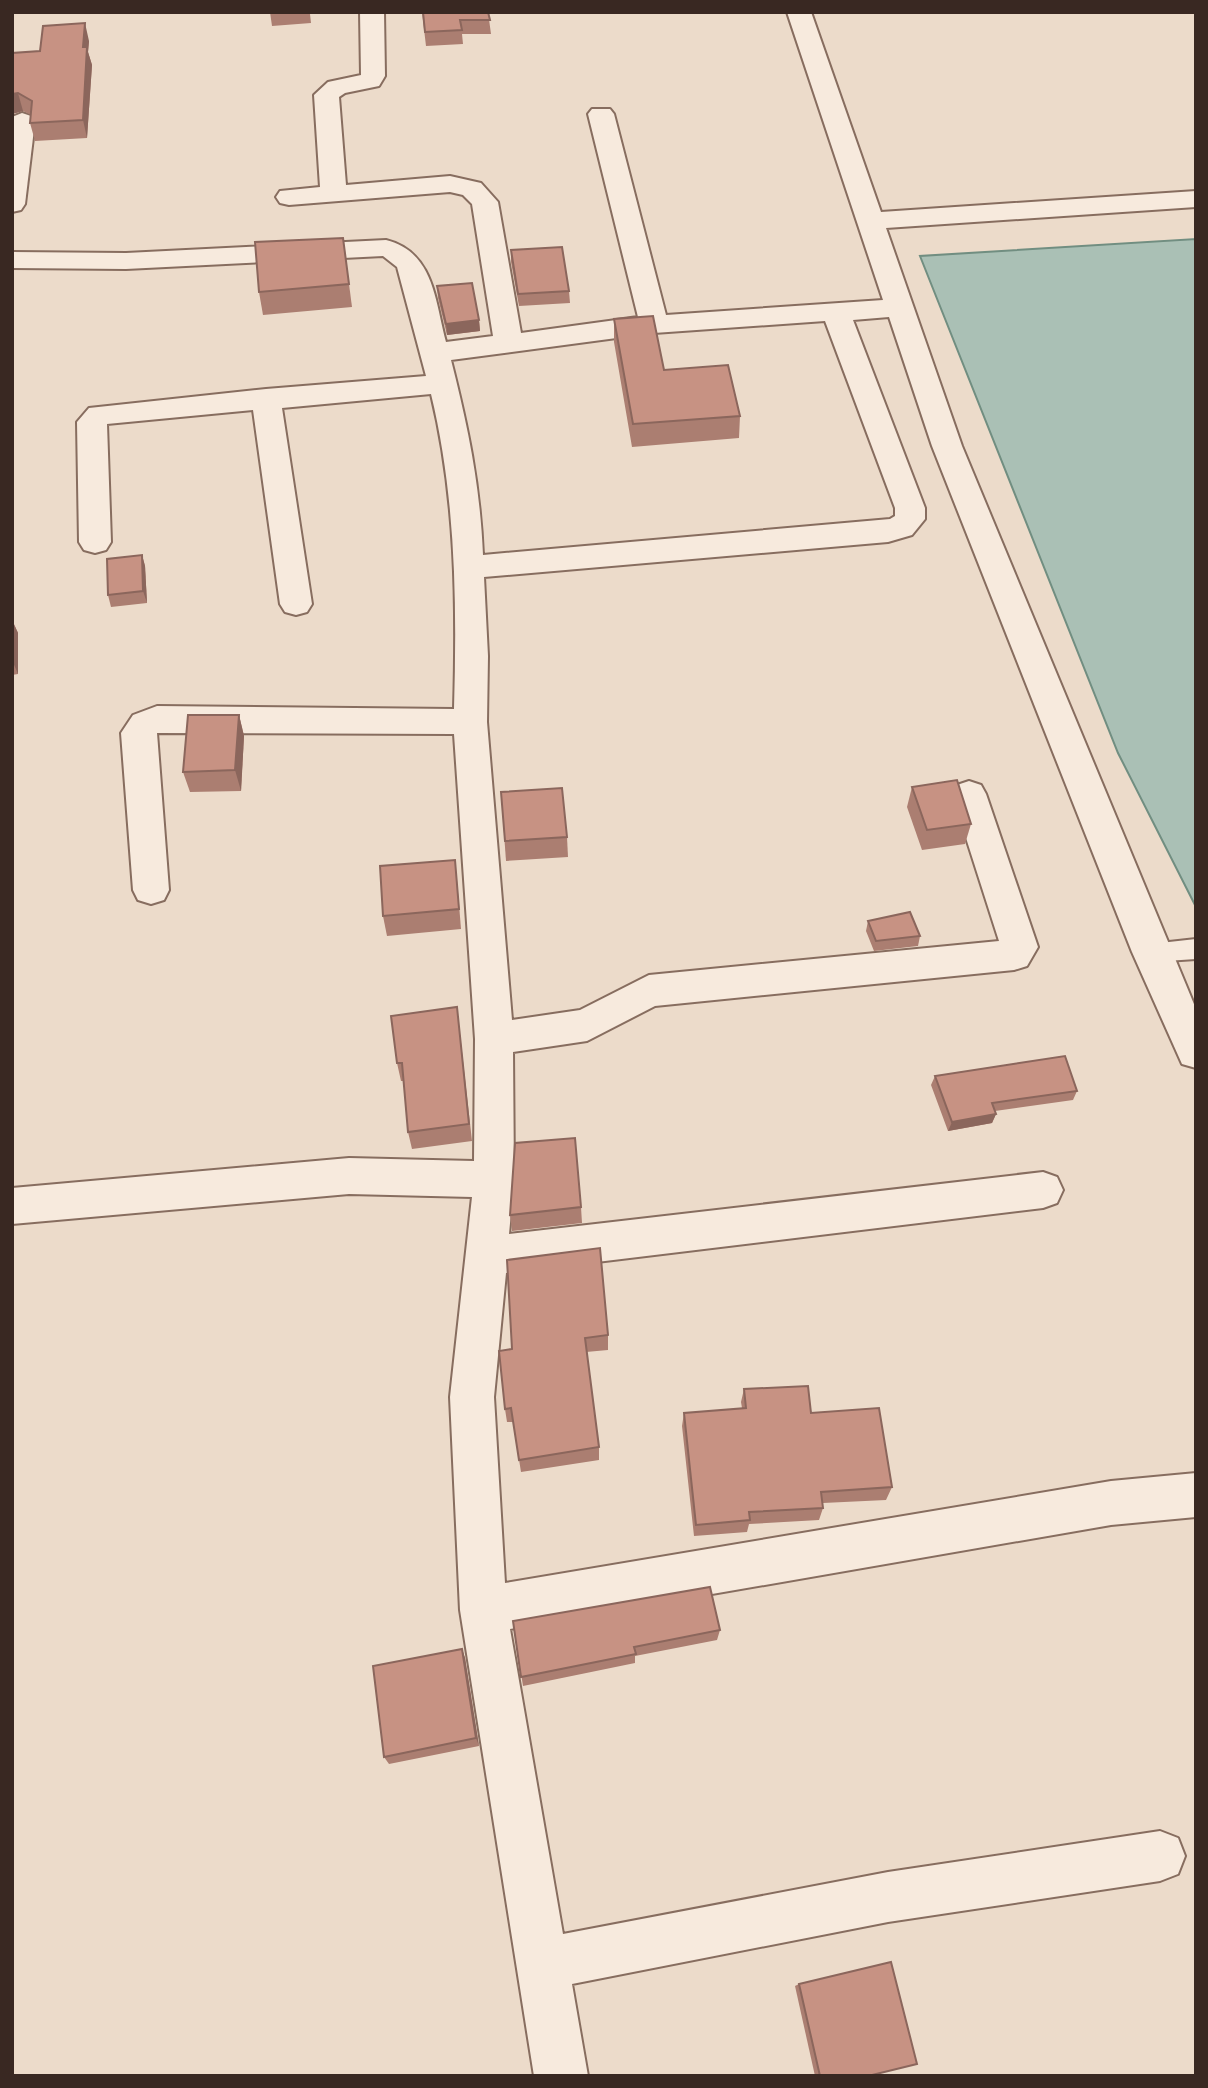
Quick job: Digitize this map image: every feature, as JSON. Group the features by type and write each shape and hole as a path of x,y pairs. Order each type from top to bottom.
{"street":[{"path":"334,193 326,94 337,87 370,81 373,76 372,12"},
{"path":"799,12 947,446 1151,952 1196,1052"},
{"path":"601,114 654,324"},
{"path":"12,204 22,121"},
{"path":"289,197 450,184 472,189 485,202 508,341"},
{"path":"870,221 1196,199"},
{"path":"12,260 126,261 386,248 403,253 412,267 457,441 465,494 472,656 470,722 494,1039 494,1180 472,1397 483,1610 561,2076"},
{"path":"95,542 92,422 99,415 266,398 437,368 508,341 654,324 835,310 899,308"},
{"path":"468,567 888,531 901,527 910,519 910,508 835,310"},
{"path":"266,398 296,604"},
{"path":"151,890 138,733 145,723 158,719 470,722"},
{"path":"494,1039 587,1025 649,991 1014,954 1019,947 1017,937 969,794"},
{"path":"12,1206 349,1176 494,1180"},
{"path":"486,1256 1043,1190"},
{"path":"483,1610 1111,1503 1196,1495"},
{"path":"541,1965 888,1897 1160,1856"}],"lane":[{"path":"1151,952 1196,949"}],"shaded area":[{"path":"1196,239 1196,907 1118,753 920,256"}],"building":[{"path":"423,12 488,12 490,20 460,20 462,30 425,32"},
{"path":"85,23 83,47 87,47 83,120 30,123 32,101 18,93 12,94 12,53 40,51 43,26"},
{"path":"343,238 349,284 259,292 255,242"},
{"path":"562,247 569,291 518,294 511,250"},
{"path":"472,283 479,320 446,324 437,286"},
{"path":"653,316 664,370 728,365 740,416 633,424 614,319"},
{"path":"142,555 143,591 108,595 107,559"},
{"path":"188,715 239,715 235,770 183,772"},
{"path":"957,780 971,824 927,830 912,787"},
{"path":"562,788 567,837 505,841 501,792"},
{"path":"455,860 459,909 383,916 380,866"},
{"path":"910,912 920,936 876,941 868,921"},
{"path":"457,1007 469,1124 408,1132 402,1063 397,1063 391,1016"},
{"path":"1065,1056 1077,1091 992,1103 996,1114 952,1122 935,1076"},
{"path":"575,1138 581,1207 510,1215 515,1143"},
{"path":"600,1248 608,1335 585,1338 599,1447 519,1460 511,1408 505,1409 499,1351 512,1349 507,1260"},
{"path":"808,1386 811,1413 879,1408 892,1487 821,1492 823,1508 749,1512 750,1520 696,1525 684,1413 746,1408 744,1389"},
{"path":"710,1587 720,1630 634,1647 636,1654 521,1677 513,1621"},
{"path":"462,1649 476,1738 384,1757 373,1666"},
{"path":"891,1962 917,2064 868,2076 820,2076 799,1984"}]}
